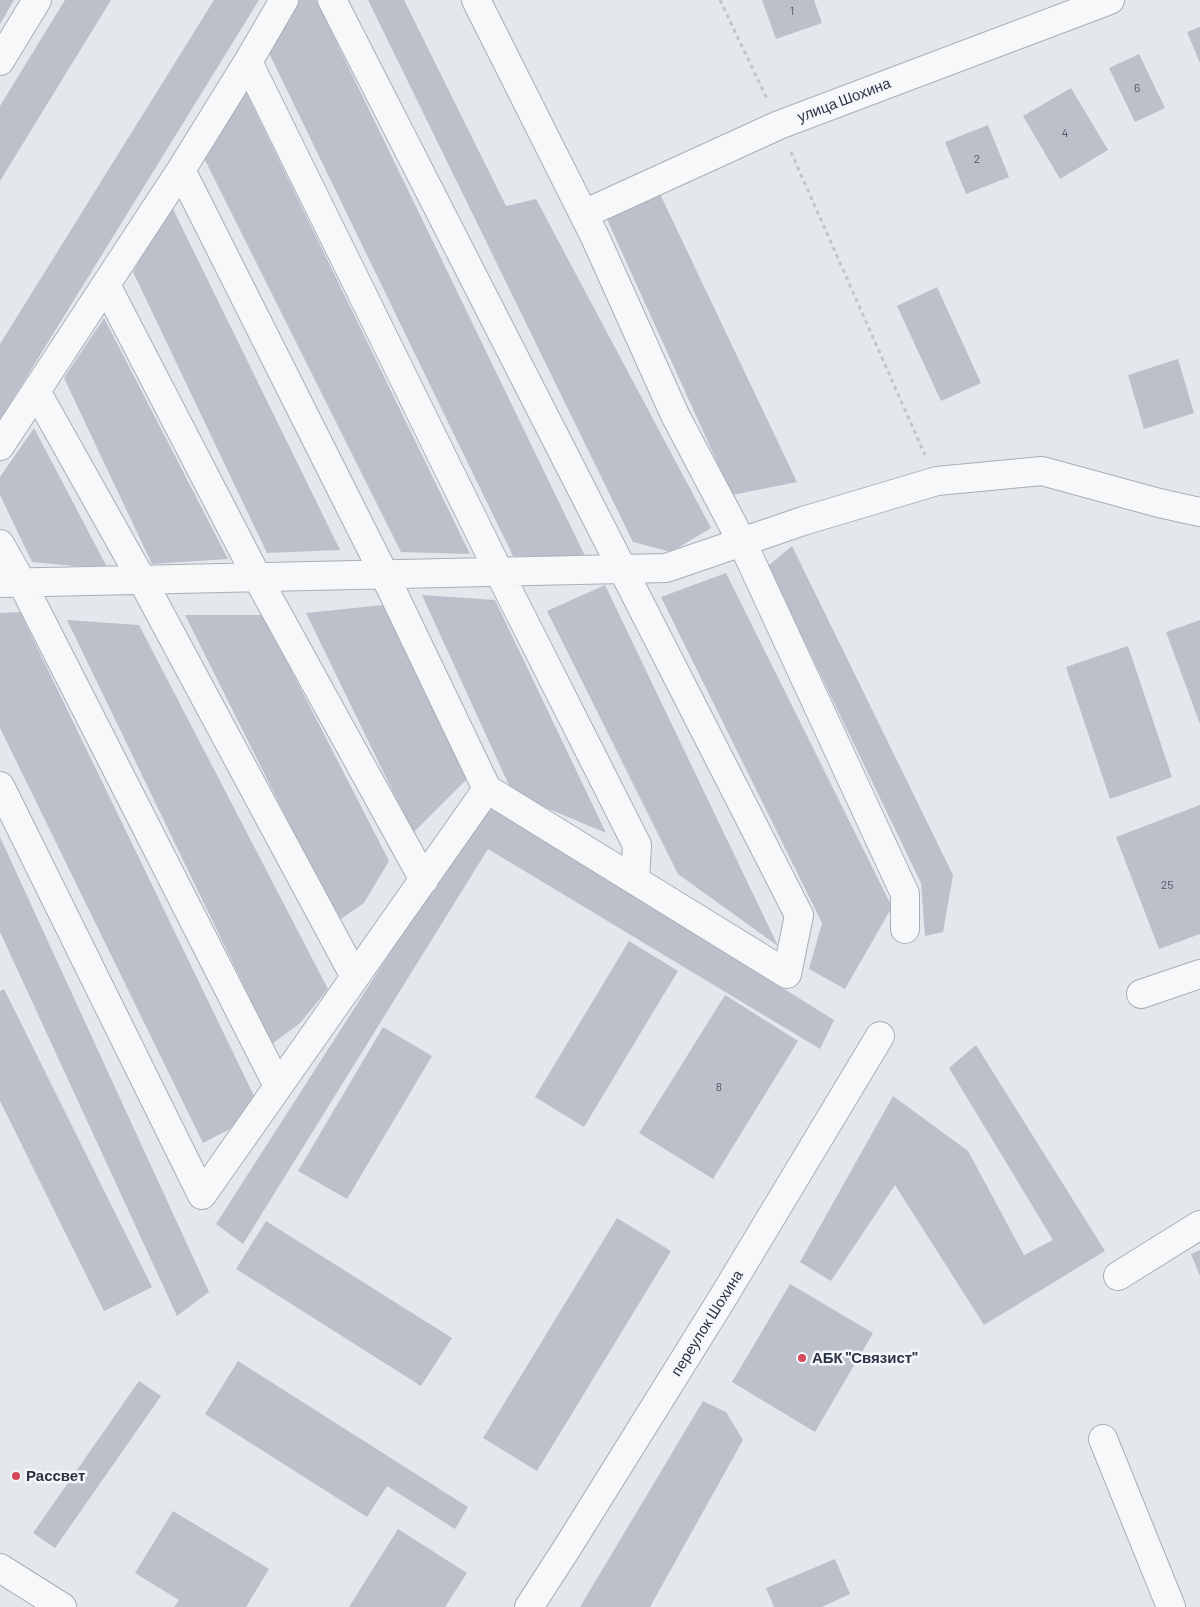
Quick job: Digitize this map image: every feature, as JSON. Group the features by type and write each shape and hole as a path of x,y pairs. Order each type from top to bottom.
{"street":[{"path":"0,61 37,0"},
{"path":"0,446 181,170 284,0"},
{"path":"181,170 384,574 487,789 787,974 799,915 332,0"},
{"path":"476,0 584,214 675,415 742,542 905,894 905,929"},
{"name":"улица Шохина","path":"584,214 779,125 1110,0"},
{"path":"248,62 499,572 638,845 635,880"},
{"path":"106,285 257,577 424,880"},
{"path":"36,391 142,580 355,977"},
{"path":"11,583 666,568 803,521 937,481 1042,472 1200,512"},
{"path":"0,544 11,583 278,1086"},
{"path":"0,786 202,1195 487,789"},
{"path":"1141,994 1200,974"},
{"name":"переулок Шохина","path":"529,1607 570,1545 722,1299 880,1036"},
{"path":"1118,1276 1200,1225"},
{"path":"1103,1439 1171,1607"},
{"path":"0,1568 62,1607"}],"path":[{"path":"720,0 779,125 937,481"}],"building":[{"path":"0,0 14,0 0,24"},
{"path":"65,0 111,0 0,181 0,106"},
{"path":"214,0 259,0 0,420 0,344"},
{"path":"299,0 316,0 585,556 513,556 267,49"},
{"path":"368,0 404,0 506,206 536,199 711,528 671,552 633,542"},
{"path":"762,0 814,0 822,23 776,39"},
{"path":"1200,27 1200,63 1187,32"},
{"path":"1139,54 1165,108 1135,122 1109,68"},
{"path":"1071,88 1108,150 1060,179 1023,116"},
{"path":"246,92 470,554 401,552 204,158"},
{"path":"988,125 1009,177 966,194 945,142"},
{"path":"660,194 797,482 732,495 605,215"},
{"path":"171,205 340,550 267,553 133,272"},
{"path":"937,287 981,383 941,401 897,306"},
{"path":"104,318 228,559 152,564 64,378"},
{"path":"1178,359 1194,413 1144,429 1128,375"},
{"path":"34,428 108,569 32,562 0,495 0,477"},
{"path":"792,546 953,875 943,932 925,936 921,883 768,566"},
{"path":"726,573 892,907 845,989 809,969 822,923 661,597"},
{"path":"605,585 778,946 678,874 547,611"},
{"path":"422,595 495,600 606,833 513,794"},
{"path":"383,605 470,776 413,833 306,613"},
{"path":"20,612 256,1100 232,1128 203,1143 0,728 0,613"},
{"path":"185,615 263,615 389,861 364,903 338,921"},
{"path":"67,620 139,625 328,989 300,1023 272,1044"},
{"path":"1200,620 1200,724 1166,632"},
{"path":"1128,646 1172,777 1110,799 1066,667"},
{"path":"486,803 834,1020 820,1049 488,849 243,1244 216,1224"},
{"path":"1200,805 1200,934 1159,949 1116,837"},
{"path":"0,837 209,1292 177,1316 0,932"},
{"path":"629,941 678,971 584,1127 535,1097"},
{"path":"4,989 152,1287 104,1311 0,1101 0,991"},
{"path":"725,995 798,1041 713,1179 639,1133"},
{"path":"383,1027 432,1056 347,1199 298,1171"},
{"path":"976,1045 1105,1251 984,1325 895,1185 831,1281 800,1262 893,1096 968,1151 1024,1255 1053,1240 949,1068"},
{"path":"617,1218 671,1251 537,1471 483,1438"},
{"path":"266,1221 452,1338 421,1386 236,1269"},
{"path":"1200,1250 1200,1276 1191,1254"},
{"name":"АБК \"Связист\"","path":"790,1284 873,1333 815,1432 732,1382"},
{"path":"238,1361 468,1507 455,1529 387,1486 367,1517 205,1414"},
{"path":"139,1381 161,1396 55,1548 33,1533"},
{"path":"703,1401 726,1412 743,1440 650,1607 580,1607"},
{"path":"173,1511 269,1569 246,1607 174,1607 179,1600 135,1573"},
{"path":"398,1529 467,1573 445,1607 349,1607"},
{"path":"835,1559 850,1594 822,1607 774,1607 766,1588"}],"place":[{"name":"АБК \"Связист\"","path":"802,1358"},
{"name":"Рассвет","path":"16,1476"}]}
